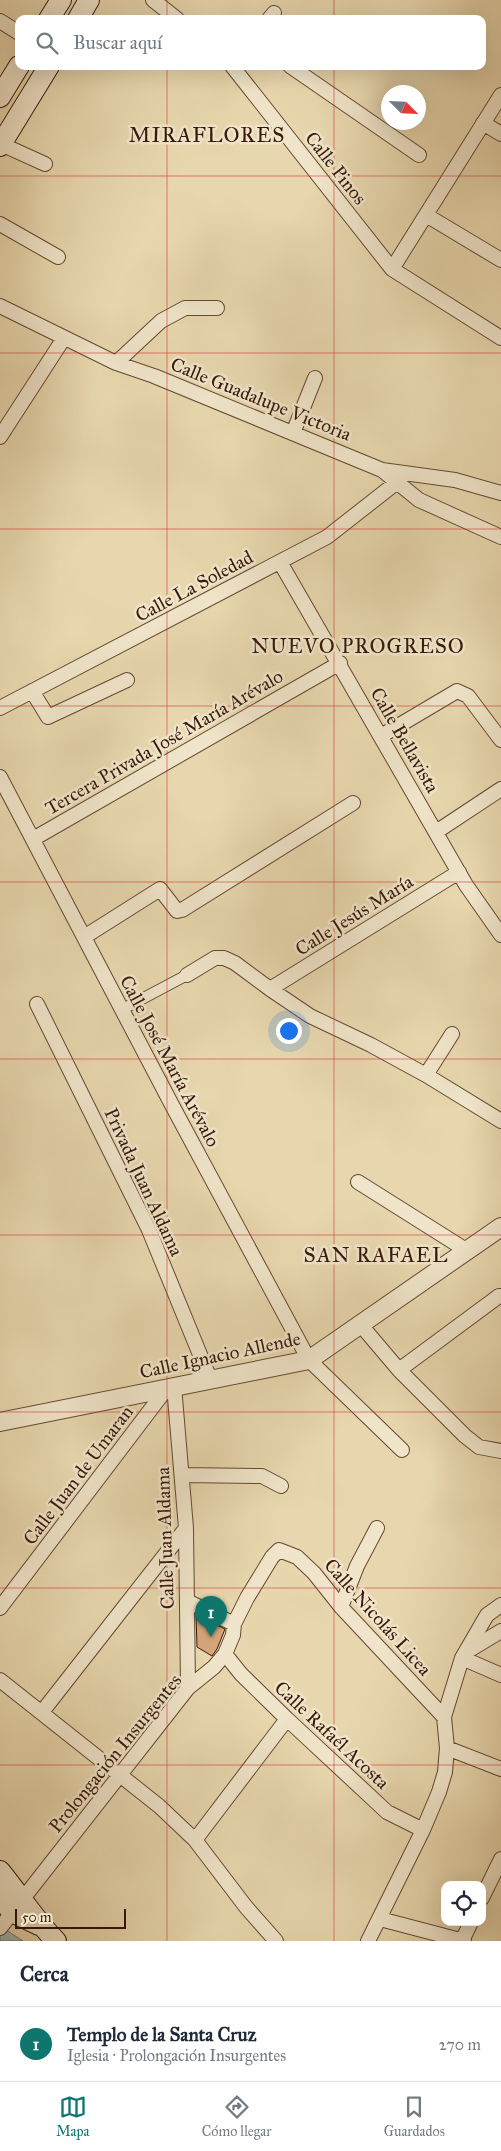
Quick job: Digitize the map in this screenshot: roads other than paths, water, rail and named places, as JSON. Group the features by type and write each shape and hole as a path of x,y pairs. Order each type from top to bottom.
{"main road":[{"path":"52,15 61,0"},
{"path":"80,15 89,0"},
{"path":"0,97 17,70"},
{"path":"0,145 47,70"},
{"path":"0,1871 7,1912 41,1926 56,1941"}],"street":[{"path":"153,0 172,15"},
{"path":"0,21 15,30"},
{"name":"Calle Pinos","path":"235,70 392,269 501,338"},
{"path":"296,70 419,155"},
{"path":"392,269 501,95"},
{"path":"483,123 501,134"},
{"path":"0,145 45,164"},
{"path":"426,215 501,260"},
{"path":"0,224 58,257"},
{"name":"Calle Guadalupe Victoria","path":"0,306 116,364 154,376 382,470 419,500 501,537"},
{"path":"116,364 161,321 185,308 217,308"},
{"path":"0,437 64,338"},
{"path":"293,433 315,378"},
{"path":"382,470 455,480 501,493"},
{"name":"Calle La Soledad","path":"0,708 327,537 396,483"},
{"name":"Calle Bellavista","path":"280,562 459,872 497,920 501,935"},
{"name":"Tercera Privada José María Arévalo","path":"33,839 340,663"},
{"path":"32,691 48,717 127,680"},
{"path":"381,736 457,691 468,696 501,740"},
{"name":"Calle José María Arévalo","path":"0,777 173,1108 309,1360 402,1450"},
{"path":"436,832 501,789"},
{"path":"84,937 160,889 173,908 177,911 182,910 354,803"},
{"name":"Calle Jesús María","path":"270,989 459,872"},
{"path":"123,1010 215,958 224,958 235,963 310,1016 371,1045 426,1075 501,1121"},
{"name":"Privada Juan Aldama","path":"37,1004 148,1230 210,1379"},
{"path":"426,1075 452,1034"},
{"path":"358,1182 466,1250"},
{"name":"Calle Ignacio Allende","path":"0,1422 309,1360 501,1227"},
{"path":"399,1370 501,1296"},
{"path":"360,1324 399,1370 465,1436 479,1447 501,1451"},
{"name":"Calle Juan Aldama","path":"171,1387 183,1475 186,1528 188,1688"},
{"name":"Calle Juan de Umaran","path":"0,1608 171,1387"},
{"path":"183,1475 262,1476 281,1486"},
{"path":"42,1712 186,1528"},
{"path":"341,1607 357,1566 377,1528"},
{"name":"Calle Nicolás Licea","path":"279,1550 297,1557 314,1573 341,1607 444,1717"},
{"name":"Prolongación Insurgentes","path":"7,1912 188,1688 214,1667 224,1654 233,1635 234,1624 272,1557 279,1550"},
{"path":"187,1601 234,1624"},
{"path":"368,1941 423,1830 445,1772 447,1748 444,1717 463,1655 488,1615 501,1605"},
{"path":"463,1655 501,1631"},
{"name":"Calle Rafaél Acosta","path":"224,1654 241,1674 287,1719 387,1812 423,1830"},
{"path":"463,1655 501,1675"},
{"path":"0,1680 159,1806 195,1840 246,1908 276,1941"},
{"path":"195,1840 287,1719"},
{"path":"447,1748 501,1769"},
{"path":"486,1890 501,1859"},
{"path":"380,1919 463,1941 469,1926"}],"water":[{"path":"0,1926 23,1941 0,1941"}],"place":[{"name":"Templo de la Santa Cruz","path":"211,1637"}],"district":[{"name":"MIRAFLORES","path":"207,135"},
{"name":"NUEVO PROGRESO","path":"358,646"},
{"name":"SAN RAFAEL","path":"376,1255"}]}
